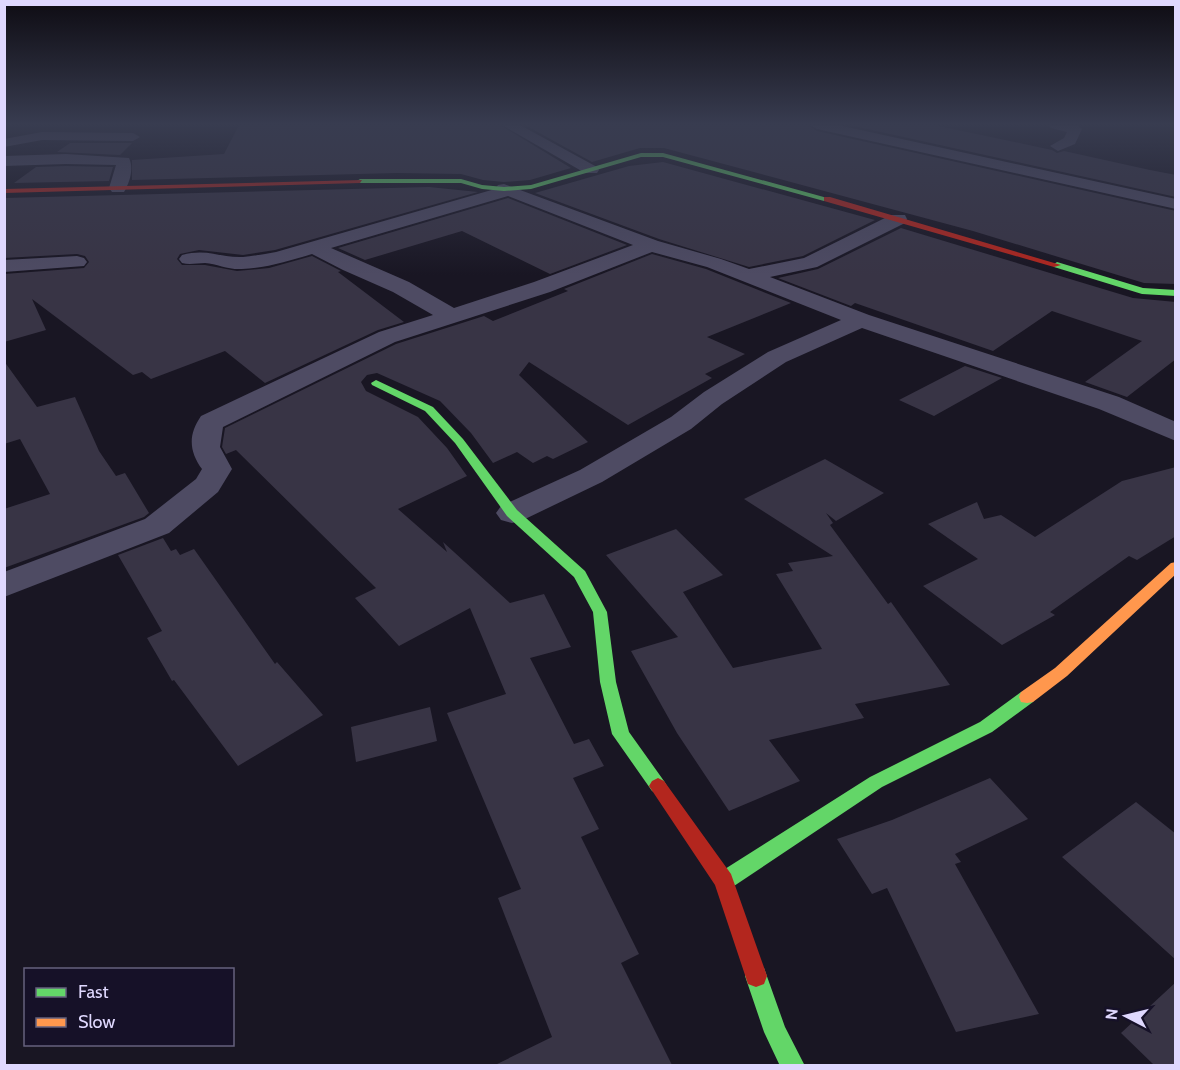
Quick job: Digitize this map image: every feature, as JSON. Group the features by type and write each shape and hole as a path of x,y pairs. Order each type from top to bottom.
{"street":[{"path":"118,188 122,175"},
{"path":"189,259 208,257 224,262 243,263 278,258 506,190 531,187 574,175"},
{"path":"736,175 898,219 1142,291 1176,293"},
{"path":"1044,175 1176,204"},
{"path":"4,191 397,180 461,181 506,190 651,245 714,263 861,320 1109,403 1176,433"},
{"path":"747,276 810,263 898,219"},
{"path":"4,585 157,526 207,484 217,469 206,455 204,437 211,422 387,337 542,287 651,245"},
{"path":"313,247 350,266 400,287 451,316"},
{"path":"4,266 77,262"},
{"path":"512,513 591,476 681,423 714,398 777,357 861,320"},
{"path":"376,383 429,409 459,441 512,513 580,574 600,612 608,682 621,734 724,881 775,1032 793,1065"},
{"path":"724,881 876,783 986,727 1061,672 1176,566"}],"building":[{"path":"25,175 111,175 109,181 14,183"},
{"path":"132,175 324,175 132,180"},
{"path":"464,175 547,175 530,180 504,182"},
{"path":"598,175 710,175 875,220 803,256 749,267 659,239 535,193"},
{"path":"764,175 1014,175 1176,211 1176,284 1144,283 973,231"},
{"path":"1076,175 1176,175 1176,197"},
{"path":"429,187 478,192 275,250 243,255 199,250 180,254 177,259 182,265 205,265 237,271 269,268 312,256 341,271 338,272 404,322 378,330 265,383 225,351 151,379 142,372 133,375 32,299 46,330 4,342 4,274 84,268 89,262 85,256 77,254 4,258 4,198"},
{"path":"508,198 627,245 550,274 462,231 365,260 338,248"},
{"path":"901,228 1133,298 1176,302 1176,359 1127,397 1085,382 1142,341 1052,311 993,351 855,303 851,306 778,278 818,269"},
{"path":"652,254 706,269 791,303 707,337 745,354 705,374 712,378 628,425 529,362 519,375 588,442 553,459 547,456 533,463 517,452 493,463 471,433 440,401 377,373 367,375 361,382 366,391 418,417 447,448 467,476 398,509 447,552 443,542 510,603 544,594 571,647 530,658 574,744 589,739 604,766 573,778 599,829 581,837 639,954 621,963 672,1065 495,1065 552,1037 498,898 521,889 447,713 506,694 470,608 399,646 355,598 376,588 236,450 226,454 222,447 225,428 396,344 484,316 493,321 568,291 564,289"},
{"path":"4,361 37,407 75,397 99,451 116,476 125,473 149,513 144,517 4,568 4,509 50,494 20,439 4,444"},
{"path":"965,366 1002,378 934,416 899,400"},
{"path":"825,459 884,493 836,521 826,513 833,523 830,525 888,604 891,602 950,685 855,704 864,718 769,740 800,781 729,811 677,733 631,651 678,637 606,555 676,529 723,575 683,592 733,668 822,649 776,574 793,571 788,563 833,556 744,499"},
{"path":"1176,467 1176,536 1137,560 1129,556 1050,612 1055,615 1002,645 923,586 978,559 928,524 977,502 984,519 1001,515 1035,537 1122,481"},
{"path":"163,538 171,551 176,549 180,555 194,549 275,664 277,662 323,715 238,766 174,680 172,681 147,638 162,631 118,555"},
{"path":"430,707 437,741 356,762 351,727"},
{"path":"990,778 1028,819 955,854 961,862 955,864 1039,1014 956,1032 887,888 872,894 837,839 892,820"},
{"path":"1136,802 1176,834 1176,960 1062,857"},
{"path":"1176,982 1176,1065 1154,1065 1121,1033"}],"traffic: fast":[{"path":"360,181 461,181 482,187 504,189 531,187 572,175"},
{"path":"737,175 827,199"},
{"path":"1057,265 1142,291 1176,293"},
{"path":"376,383 429,409 459,441 512,513 580,574 600,612 608,682 621,734 658,786"},
{"path":"724,881 876,782 986,727 1027,697"},
{"path":"756,976 775,1032 793,1066"}],"traffic: slow":[{"path":"1027,697 1061,672 1176,566"}],"traffic: jam":[{"path":"4,191 360,181"},
{"path":"827,199 1057,265"},
{"path":"658,786 724,881 756,976"}]}
